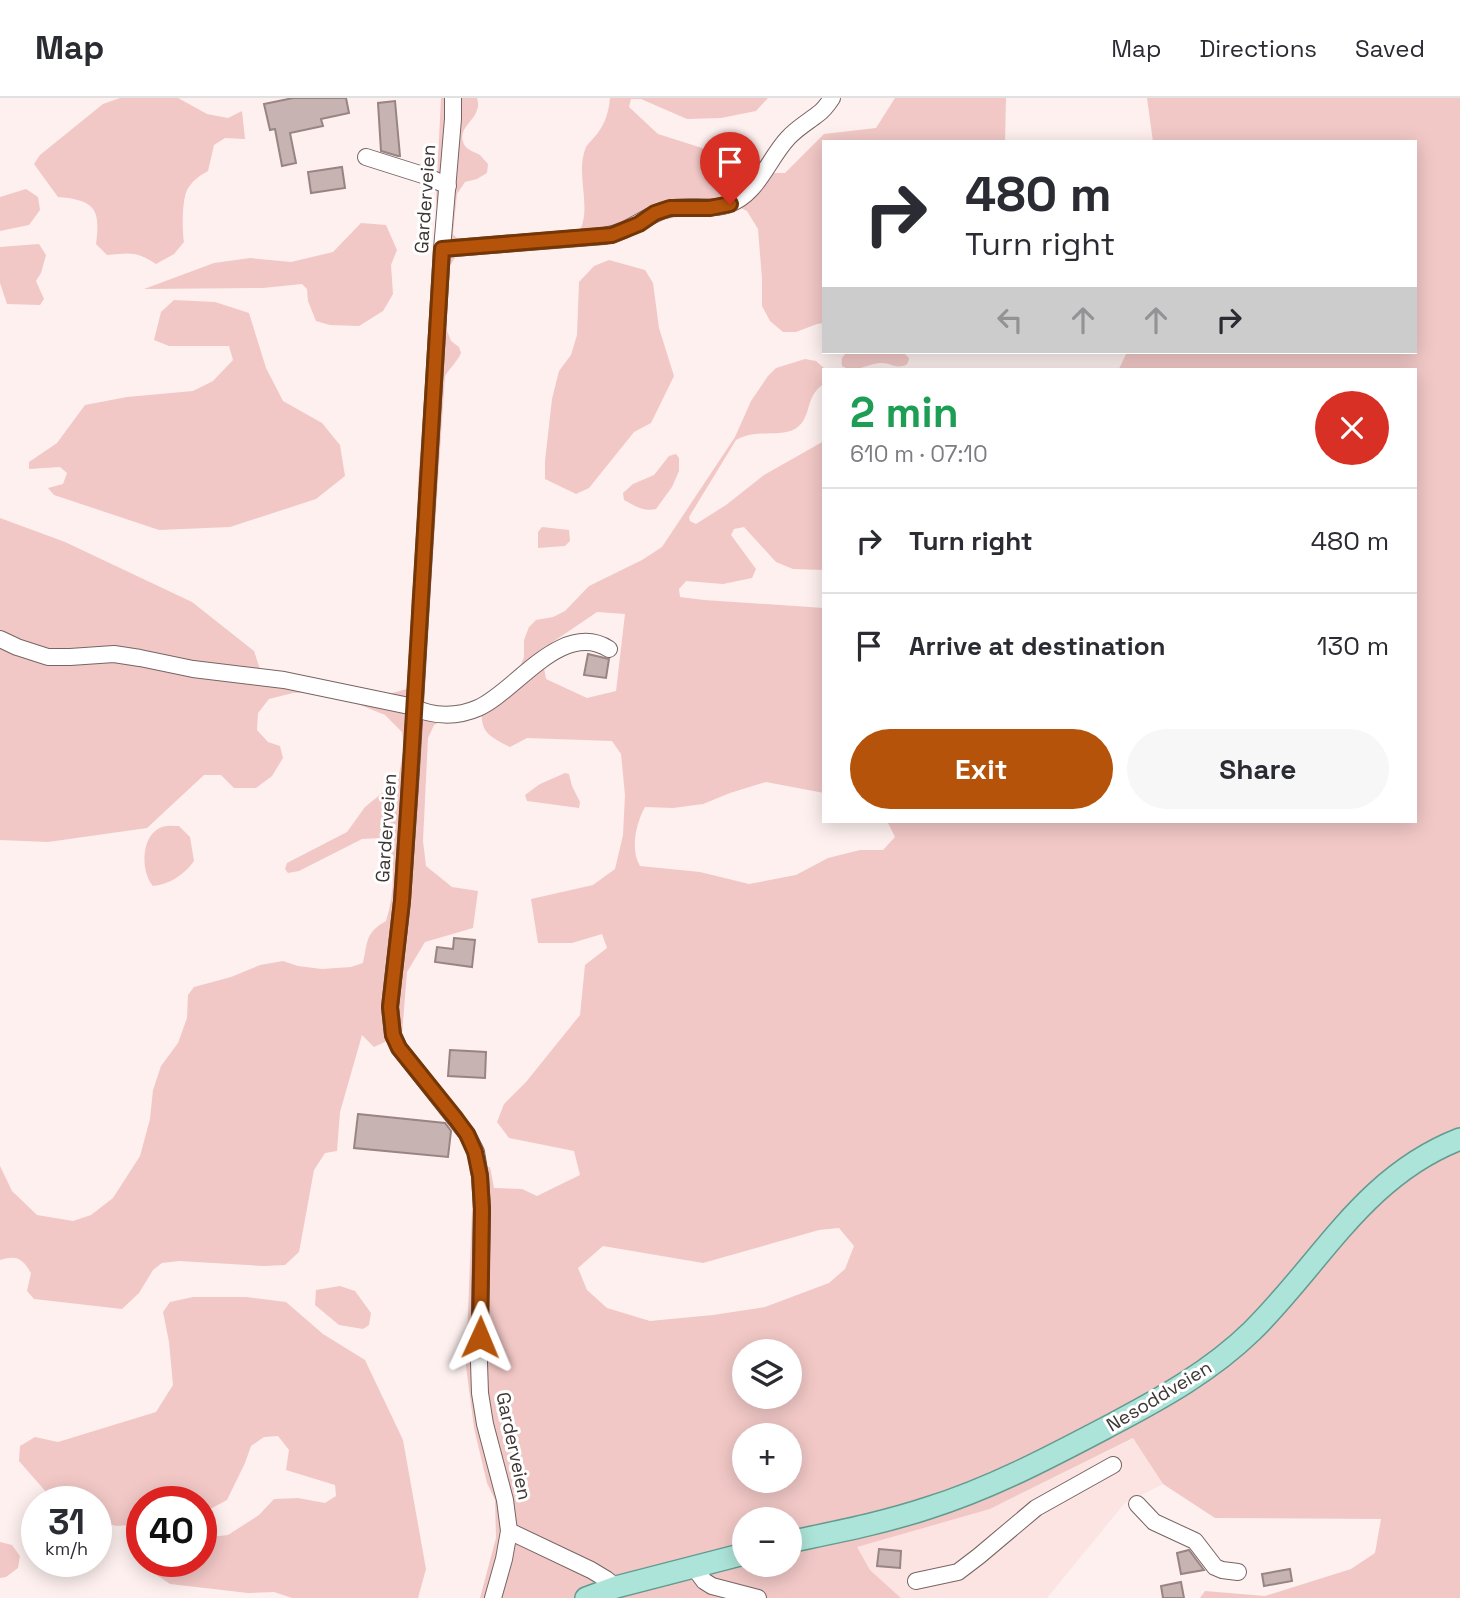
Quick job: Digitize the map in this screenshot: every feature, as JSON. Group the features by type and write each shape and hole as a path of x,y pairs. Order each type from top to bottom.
{"main road":[{"name":"Nesoddveien","path":"802,1539 897,1517 980,1489 1063,1450 1170,1394 1219,1360 1252,1331 1356,1211 1391,1179 1422,1157 1460,1139"},
{"path":"586,1598 616,1587 732,1557"}],"street":[{"name":"Garderveien","path":"453,98 402,901 390,1007 393,1035 399,1048 467,1134 475,1152 480,1176 480,1393 485,1424 505,1500 509,1531 493,1598"},
{"path":"442,249 612,235 670,208 710,208 730,204 753,186 789,136 820,113 832,98"},
{"path":"366,157 448,186"},
{"path":"0,639 17,648 48,657 114,654 193,669 284,680 414,707 432,714 462,713 479,708 531,667 554,652 575,644 588,642 601,644 609,649"},
{"path":"916,1581 958,1572 1036,1508 1113,1465"},
{"path":"1137,1504 1154,1522 1195,1541 1215,1567 1238,1572"},
{"path":"509,1531 591,1570 616,1587"},
{"path":"693,1566 712,1586 758,1598"}],"shaded area":[{"path":"120,98 178,98 207,114 228,118 242,111 245,139 225,138 214,145 208,171 193,181 185,195 184,242 174,254 156,264 133,254 107,255 96,244 97,222 92,208 80,201 58,197 34,164 40,155 103,104"},
{"path":"441,98 477,98 478,108 462,135 465,146 480,155 488,164 487,173 465,182 457,194 453,234 460,242 570,234 581,228 584,218 583,157 586,147 604,122 610,98 768,98 756,111 721,118 687,119 641,99 631,99 629,107 658,134 702,148 728,169 744,176 754,173 785,173 824,134 876,128 895,98 1006,98 1005,140 822,140 822,323 796,332 783,332 770,321 762,306 758,229 747,211 741,208 456,256 450,266 446,328 451,341 459,347 461,353 445,376 424,691 424,706 444,719 434,725 428,738 423,841 426,866 452,887 478,891 473,928 425,942 407,972 402,1034 374,1047 362,1035 340,1112 337,1151 325,1153 314,1170 299,1252 285,1265 179,1261 162,1263 153,1270 139,1293 122,1309 34,1299 27,1291 31,1273 25,1264 15,1258 0,1260 0,1166 12,1191 37,1215 73,1221 91,1215 113,1198 140,1156 150,1119 153,1090 161,1066 178,1043 187,1018 188,995 194,987 231,977 260,965 283,961 322,969 351,967 363,963 368,938 386,921 389,912 393,883 389,844 380,838 362,839 299,871 288,873 285,869 287,863 347,832 365,807 398,780 404,747 402,732 385,715 348,700 313,692 293,693 269,699 258,713 257,730 268,742 280,746 283,758 272,776 256,788 234,788 221,775 204,775 147,828 48,842 0,840 0,518 65,542 192,602 254,651 260,669 385,695 407,689 417,544 418,482 438,217 436,200"},
{"path":"1147,98 1460,98 1460,1598 1200,1598 1205,1591 1265,1596 1351,1569 1375,1553 1381,1519 1215,1518 1163,1484 1133,1438 990,1509 857,1547 870,1570 901,1598 480,1598 496,1538 495,1500 487,1483 474,1428 466,1366 473,1183 469,1170 490,1167 494,1188 522,1189 537,1196 580,1175 574,1151 509,1138 497,1122 504,1104 526,1082 580,1015 585,965 607,948 602,934 572,943 538,943 531,899 593,885 615,869 623,835 625,795 621,754 612,741 527,738 510,747 495,739 483,726 482,702 517,674 524,657 524,640 529,627 536,620 553,617 565,611 589,586 662,547 735,437 751,401 768,376 776,368 805,359 816,361 824,368 822,386 813,396 800,425 788,432 751,434 736,440 689,517 690,521 696,524 726,505 764,475 822,442 822,570 793,569 776,562 744,527 734,529 731,535 756,569 752,578 723,584 686,581 679,589 680,597 822,608 822,793 766,782 703,804 673,808 645,807 635,836 635,852 640,866 700,872 749,884 796,875 828,858 860,850 883,850 895,837 888,823 1417,823 1417,368 1119,368 1126,354 1417,354 1417,140 1153,140","holes":["597,612 625,614 616,691 587,698 546,679 541,650","839,1228 854,1246 845,1269 829,1283 765,1307 650,1321 607,1308 587,1290 578,1268 603,1246 703,1263 819,1230"]},
{"path":"26,189 38,197 40,210 29,225 0,231 0,197"},
{"path":"361,223 386,225 397,250 391,265 393,294 383,311 359,326 330,325 316,321 308,301 307,289 302,284 263,288 144,289 214,263 250,258 291,262 333,252"},
{"path":"39,244 46,255 36,281 44,299 40,305 7,304 0,283 0,247"},
{"path":"609,260 645,270 653,283 659,328 674,376 651,423 634,432 589,488 576,494 545,479 552,399 559,371 571,355 577,335 579,282 594,266"},
{"path":"174,300 215,302 249,313 266,368 283,401 322,423 340,445 345,476 316,499 230,527 159,530 54,495 48,488 63,484 67,473 60,467 29,469 29,462 57,443 85,405 127,397 193,391 213,381 233,360 229,346 169,346 154,340 161,312"},
{"path":"845,354 905,354 909,358 908,363 903,366 880,363 847,368 842,366"},
{"path":"676,454 679,458 679,471 672,487 656,509 644,509 624,500 623,493 633,484 654,475 669,456"},
{"path":"542,527 569,530 570,541 565,546 538,548 538,532"},
{"path":"565,773 569,774 580,802 579,808 527,801 525,795 540,784"},
{"path":"164,826 179,826 190,837 194,861 176,878 153,886 146,871 146,845 155,831"},
{"path":"340,1286 355,1291 371,1313 369,1325 363,1329 339,1325 315,1305 316,1290"},
{"path":"193,1297 246,1297 286,1302 323,1334 365,1360 403,1440 426,1569 418,1598 292,1598 274,1592 248,1593 170,1584 160,1577 217,1577 217,1536 228,1535 259,1515 274,1499 298,1498 325,1503 336,1496 335,1485 286,1470 289,1450 278,1436 264,1437 251,1446 227,1500 217,1505 217,1486 126,1486 126,1525 112,1525 112,1486 41,1486 19,1461 20,1446 35,1437 58,1442 156,1412 173,1385 163,1312 170,1302"},
{"path":"1134,1438 1163,1484 1124,1504 1047,1598 901,1598 870,1570 856,1547 990,1509"},
{"path":"0,1542 12,1545 20,1556 18,1568 0,1578"}],"building":[{"path":"293,98 346,98 349,113 321,119 323,126 290,133 296,163 282,166 275,129 270,130 264,104"},
{"path":"395,101 400,156 381,151 378,103"},
{"path":"342,167 345,188 311,193 308,172"},
{"path":"588,654 609,659 606,678 584,675"},
{"path":"454,938 475,940 472,967 435,962 437,947 453,949"},
{"path":"450,1050 486,1052 485,1078 448,1076"},
{"path":"358,1114 445,1123 451,1131 448,1157 354,1148"},
{"path":"879,1549 901,1551 900,1568 877,1566"},
{"path":"1189,1550 1204,1570 1181,1574 1177,1553"},
{"path":"1290,1569 1292,1581 1264,1586 1262,1574"},
{"path":"1181,1582 1184,1598 1163,1598 1161,1586"}],"route":[{"path":"480,1337 482,1209 475,1152 467,1134 399,1048 393,1035 390,1007 402,901 442,249 612,235 670,208 710,208 730,204"}]}
